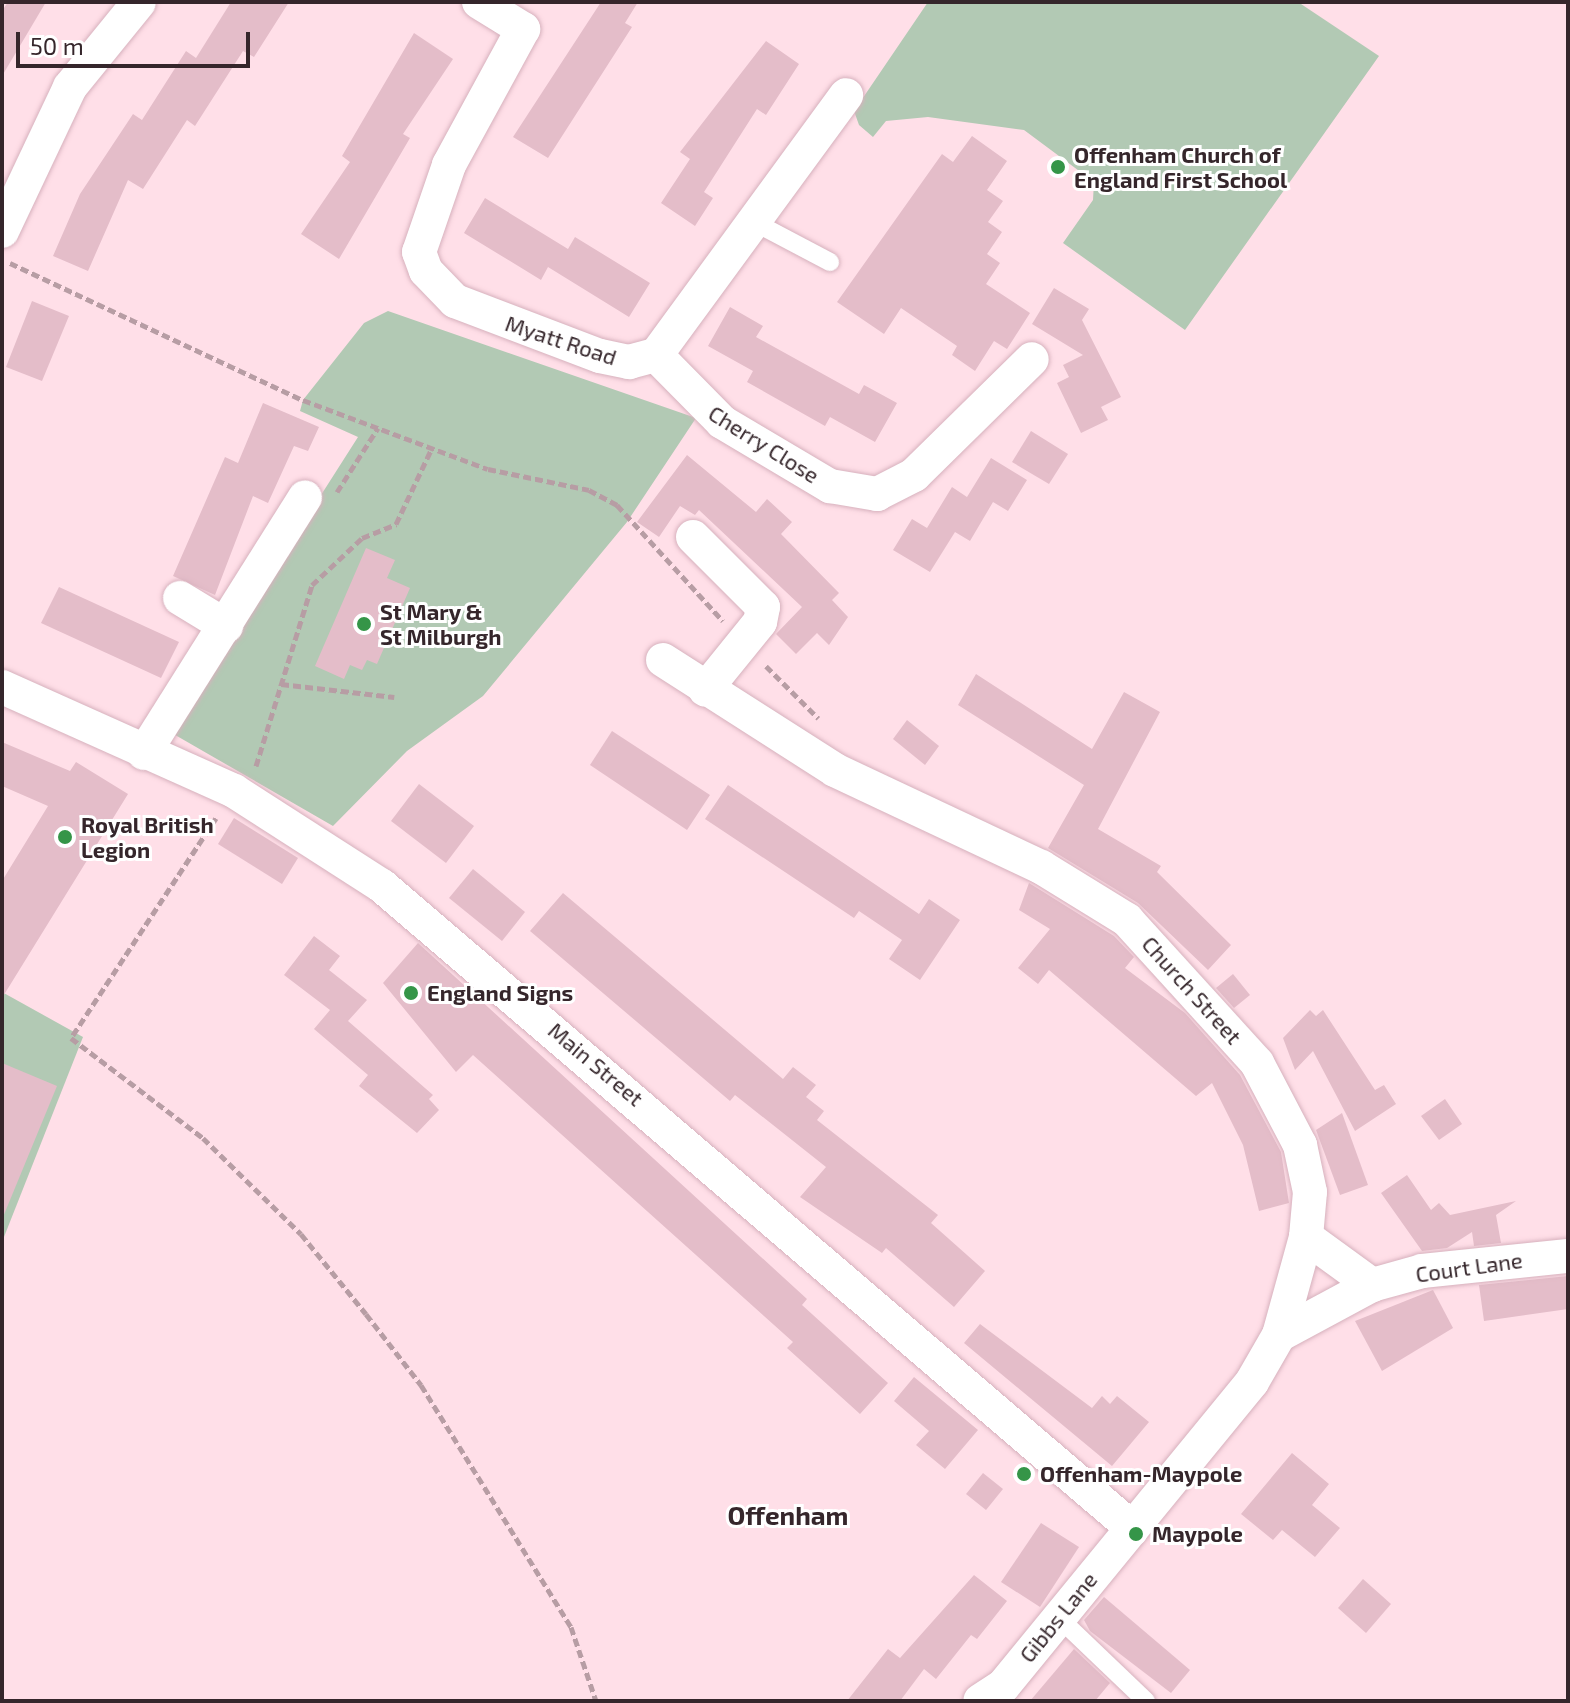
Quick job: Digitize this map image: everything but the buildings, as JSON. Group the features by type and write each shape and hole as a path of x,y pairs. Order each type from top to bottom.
{"street":[{"path":"2,231 41,145 93,54 139,2"},
{"name":"Myatt Road","path":"479,2 531,15 429,208 419,252 426,271 473,311 600,356 629,362 656,355"},
{"path":"656,355 846,95"},
{"name":"Cherry Close","path":"656,355 722,422 830,486 877,494 914,475 1032,359"},
{"path":"144,753 305,497"},
{"path":"693,537 763,607 760,622 705,690"},
{"path":"180,598 226,626"},
{"name":"Church Street","path":"663,660 705,690 835,770 1041,867 1127,920 1257,1063 1282,1103 1310,1192 1306,1237 1279,1335 1252,1382 1131,1527"},
{"name":"Main Street","path":"2,687 237,793 435,927 1131,1527"},
{"path":"1306,1237 1372,1285"},
{"name":"Court Lane","path":"1279,1335 1372,1285 1422,1271 1568,1256"},
{"name":"Gibbs Lane","path":"980,1701 1003,1686 1131,1527"}],"lane":[{"path":"754,222 830,262"},
{"path":"1058,1617 1146,1701"}],"path":[{"path":"2,259 303,400 488,469 589,490 617,505 742,642 822,722"},
{"path":"432,448 396,524 362,538 312,585 253,777 237,793 71,1038 203,1138 301,1234 366,1314 421,1385 571,1627 596,1701"},
{"path":"281,684 394,697"}],"green space":[{"name":"Offenham Church of England First School","path":"928,2 1298,2 1379,56 1185,330 1063,243 1093,200 1094,182 1024,130 928,117 886,121 873,137 859,125 854,111"},
{"path":"388,311 696,418 627,522 483,696 407,751 333,826 170,732 358,437 300,411 303,400 364,323"},
{"path":"2,992 83,1037 2,1242"}],"place":[{"name":"Offenham Church of England First School","path":"1058,167"},
{"name":"St Mary & St Milburgh","path":"364,624"},
{"name":"Royal British Legion","path":"65,837"},
{"name":"England Signs","path":"411,993"},
{"name":"Offenham-Maypole","path":"1024,1474"},
{"name":"Maypole","path":"1136,1534"}],"district":[{"name":"Offenham","path":"788,1515"}]}
